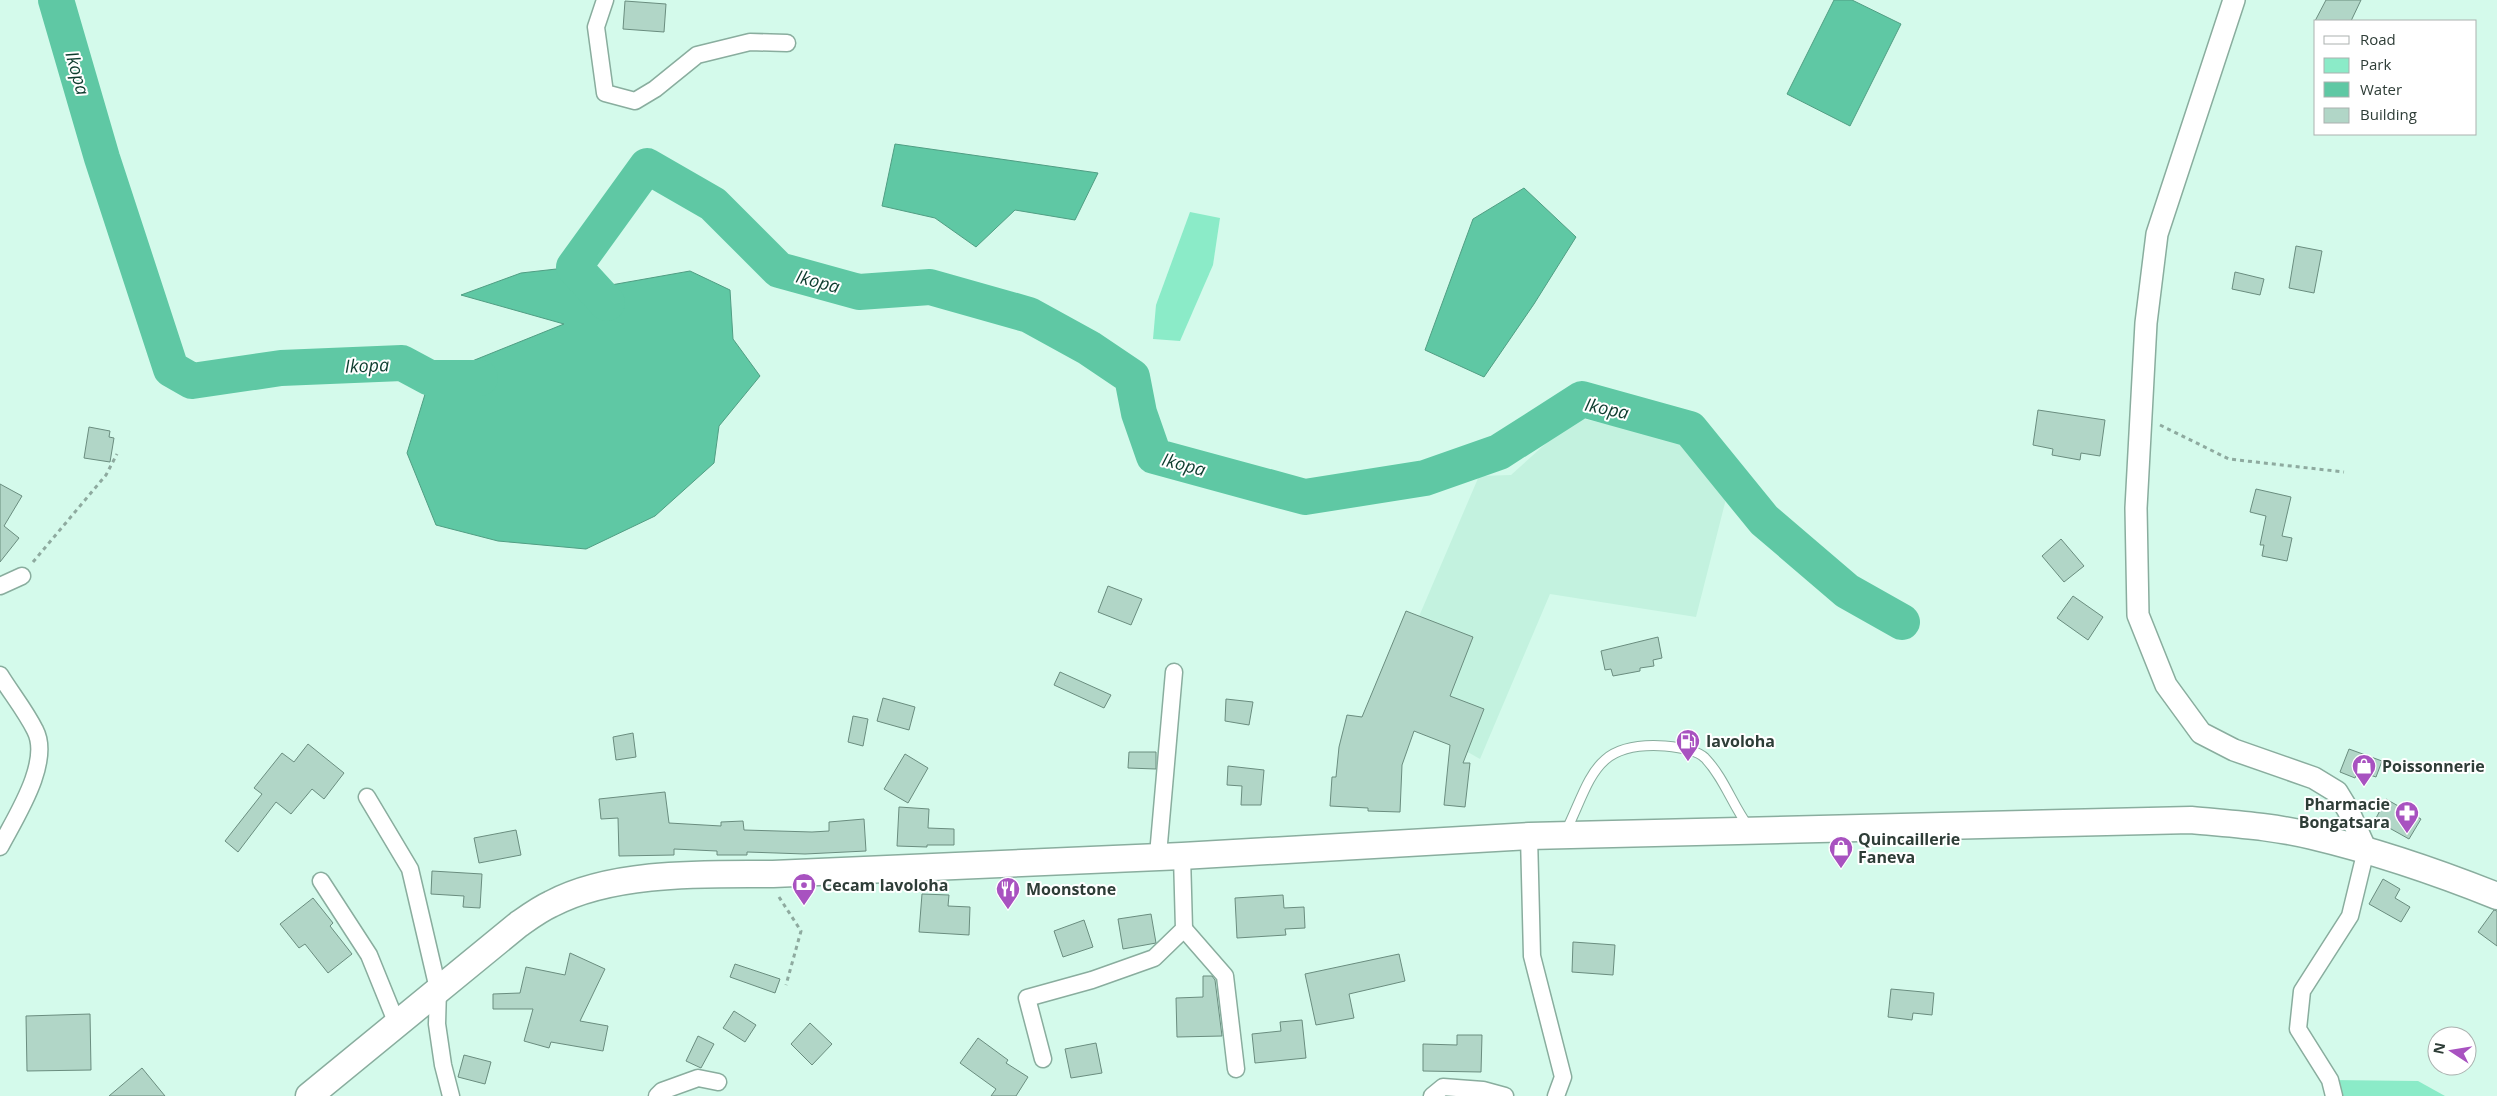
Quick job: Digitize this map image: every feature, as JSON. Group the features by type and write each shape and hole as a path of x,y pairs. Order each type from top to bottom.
{"main road":[{"path":"309,1096 519,924 552,903 587,891 637,879 708,874 773,874 1170,856 1529,836 2191,820 2282,830 2366,850 2455,879 2497,896"}],"street":[{"path":"605,0 596,27 605,92 635,102 655,89 697,55 750,42 787,43"},
{"path":"2234,0 2157,234 2146,323 2136,508 2138,615 2166,685 2201,733 2234,750 2314,778 2337,792 2348,810 2366,850 2350,916 2302,991 2298,1029 2330,1080 2334,1096"},
{"path":"0,586 22,576"},
{"path":"1174,672 1170,856 1184,929 1226,976 1236,1069"},
{"path":"0,675 36,731 40,752 32,784 0,847"},
{"path":"366,797 410,869 438,989 437,1024 443,1065 451,1096"},
{"path":"1529,836 1532,956 1563,1077 1556,1096"},
{"path":"321,881 369,956 397,1024"},
{"path":"1043,1059 1027,998 1092,980 1154,958 1184,929"},
{"path":"657,1096 662,1091 698,1078 718,1082"},
{"path":"1432,1096 1444,1088 1483,1090 1505,1096"}],"lane":[{"path":"1563,835 1589,778 1612,752 1640,744 1674,747 1703,756 1717,771 1738,813 1751,830"}],"path":[{"path":"2142,416 2229,459 2344,472"},
{"path":"22,576 106,475 117,454"},
{"path":"773,874 781,902 801,931 786,985"}],"shaded area":[{"path":"1575,417 1678,440 1727,495 1696,617 1550,594 1480,759 1382,703 1479,476 1511,475"}],"green space":[{"path":"1190,212 1220,218 1213,265 1180,341 1153,339 1156,305"},
{"path":"2330,1080 2418,1081 2445,1096 2334,1096"}],"water":[{"path":"1834,0 1852,0 1901,24 1850,126 1787,94"},
{"path":"895,144 1098,173 1075,220 1015,210 976,247 935,218 882,206"},
{"path":"1524,188 1576,237 1534,304 1484,377 1425,350 1473,219"},
{"path":"574,267 611,285 690,271 730,290 733,339 760,376 719,426 714,463 655,516 586,549 498,541 436,525 407,453 430,378 564,324 461,295 521,273"}],"building":[{"path":"2326,0 2361,0 2351,20 2316,20"},
{"path":"625,1 666,4 664,32 623,29"},
{"path":"2296,246 2322,251 2314,293 2289,288"},
{"path":"2235,272 2264,279 2260,295 2232,289"},
{"path":"2038,410 2105,420 2100,456 2081,453 2080,460 2052,455 2053,449 2033,445"},
{"path":"89,427 110,431 109,437 114,438 110,462 84,458"},
{"path":"0,484 22,496 4,526 19,538 0,562"},
{"path":"2256,489 2291,497 2282,536 2292,538 2287,561 2262,556 2264,545 2260,545 2266,516 2250,512"},
{"path":"2061,539 2084,566 2064,582 2042,556"},
{"path":"1108,586 1142,599 1131,625 1098,612"},
{"path":"2073,596 2103,617 2088,640 2057,618"},
{"path":"1406,611 1473,637 1450,696 1484,709 1463,763 1470,763 1465,807 1444,805 1450,745 1414,731 1402,765 1400,812 1368,811 1368,808 1330,806 1332,777 1336,777 1339,747 1347,715 1362,717"},
{"path":"1658,637 1662,658 1653,660 1654,666 1640,668 1640,671 1613,676 1611,669 1605,670 1601,651"},
{"path":"1060,672 1111,695 1104,708 1054,685"},
{"path":"883,698 915,707 909,730 877,721"},
{"path":"1226,699 1253,702 1249,725 1225,721"},
{"path":"853,716 868,719 863,746 848,742"},
{"path":"633,733 636,757 616,760 613,737"},
{"path":"308,744 344,773 324,799 312,789 291,814 276,802 238,852 225,841 262,794 254,788 282,753 294,762"},
{"path":"2349,749 2382,761 2376,777 2358,771 2355,778 2340,772"},
{"path":"1129,752 1156,752 1156,769 1128,768"},
{"path":"905,754 928,768 908,803 884,789"},
{"path":"1228,766 1264,770 1261,805 1241,805 1242,786 1227,785"},
{"path":"665,792 669,823 721,826 721,822 743,821 744,830 812,832 829,831 829,822 864,819 866,851 805,854 747,852 747,855 717,855 717,851 674,849 674,855 619,856 618,818 601,819 599,799"},
{"path":"2386,799 2421,819 2409,839 2375,820"},
{"path":"899,807 929,809 928,828 954,829 954,845 927,845 927,847 897,846"},
{"path":"516,830 521,855 479,863 474,838"},
{"path":"432,871 482,874 480,908 463,907 464,896 431,894"},
{"path":"2383,879 2400,889 2395,898 2410,907 2401,922 2369,904"},
{"path":"922,894 949,895 948,906 970,907 969,935 919,932"},
{"path":"1283,895 1284,908 1304,907 1305,928 1285,929 1286,935 1237,938 1235,898"},
{"path":"313,898 333,923 330,926 352,954 328,973 305,944 299,948 280,924"},
{"path":"2494,910 2497,911 2497,946 2478,932"},
{"path":"1151,914 1156,943 1123,949 1118,919"},
{"path":"1084,920 1093,947 1063,957 1054,931"},
{"path":"1573,942 1615,945 1613,975 1572,972"},
{"path":"570,953 605,969 580,1021 608,1026 603,1051 551,1042 549,1048 524,1041 533,1009 493,1009 493,994 520,993 526,967 565,975"},
{"path":"1399,954 1405,981 1349,994 1354,1018 1316,1025 1305,974"},
{"path":"735,964 780,979 775,993 730,977"},
{"path":"1203,976 1212,976 1215,980 1222,1036 1177,1037 1176,998 1203,997"},
{"path":"1891,989 1934,993 1932,1015 1913,1013 1912,1020 1888,1017"},
{"path":"734,1011 756,1025 745,1042 723,1028"},
{"path":"90,1014 91,1070 27,1071 26,1016"},
{"path":"1302,1020 1306,1058 1255,1063 1252,1034 1281,1031 1280,1022"},
{"path":"810,1023 832,1044 812,1065 791,1044"},
{"path":"1457,1035 1482,1035 1481,1072 1423,1071 1423,1044 1457,1045"},
{"path":"698,1036 714,1044 701,1068 686,1061"},
{"path":"978,1038 1008,1060 1006,1063 1028,1077 1016,1096 991,1096 996,1089 960,1063"},
{"path":"1096,1043 1102,1073 1071,1078 1065,1049"},
{"path":"464,1055 491,1062 485,1084 458,1077"},
{"path":"142,1068 165,1096 109,1096"}],"waterway":[{"name":"Ikopa","path":"56,0 102,158 171,369 192,381 281,368 402,363 430,378 480,378"},
{"name":"Ikopa","path":"607,303 574,267 647,166 713,204 779,270 859,292 930,287 1029,315 1089,348 1132,377 1139,413 1154,456 1305,497 1425,478 1499,452 1582,399 1690,429 1764,520 1847,591 1902,622"}],"place":[{"name":"Iavoloha","path":"1688,762"},
{"name":"Poissonnerie","path":"2364,787"},
{"name":"Pharmacie Bongatsara","path":"2407,834"},
{"name":"Quincaillerie Faneva","path":"1841,869"},
{"name":"Cecam Iavoloha","path":"804,906"},
{"name":"Moonstone","path":"1008,910"}]}
